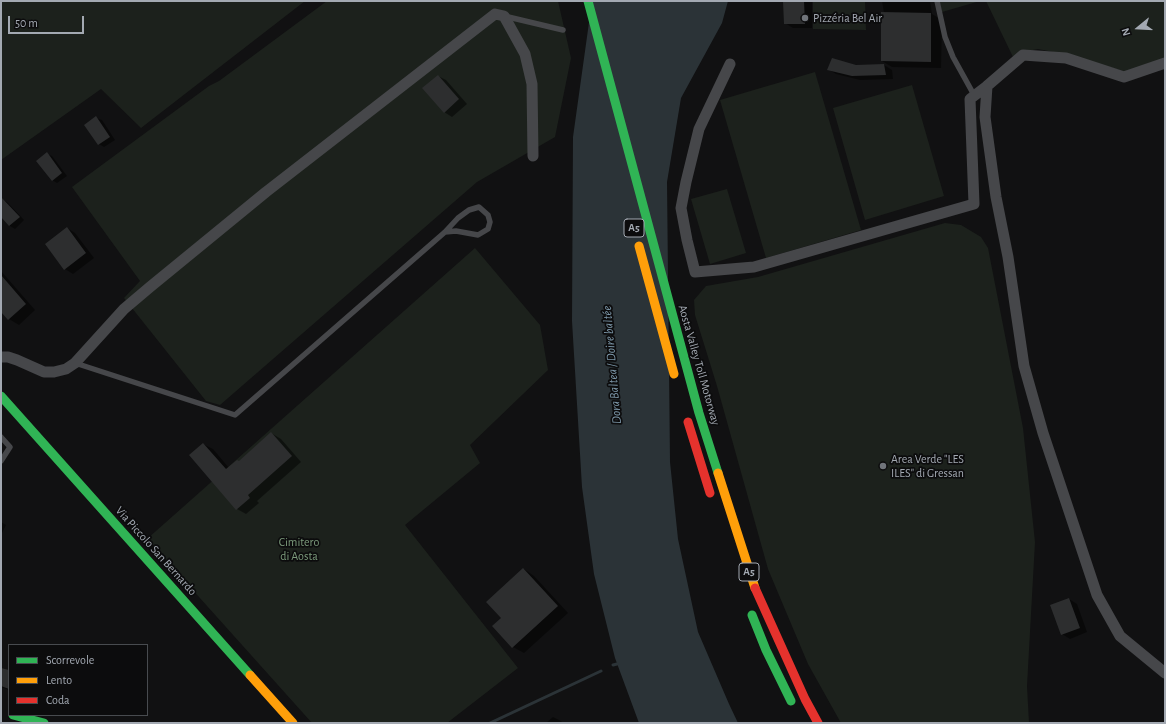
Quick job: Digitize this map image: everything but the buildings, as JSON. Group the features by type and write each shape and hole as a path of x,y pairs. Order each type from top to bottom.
{"main road":[{"name":"Aosta Valley Toll Motorway","path":"588,1 699,413 752,582 805,699 818,723"},
{"name":"A5","path":"638,240 677,386"},
{"name":"Via Piccolo San Bernardo","path":"1,396 293,723"},
{"path":"686,416 714,505"},
{"path":"749,606 766,650 796,711"},
{"path":"13,716 44,723"}],"street":[{"path":"1,357 8,357 17,360 44,372 54,372 66,369 75,363 124,309 266,192 495,14 504,16 525,54 532,84 533,156"},
{"path":"730,64 699,129 681,208 686,240 696,272 754,267 974,204 970,98 987,86 1023,55 1066,58 1124,77 1165,63"},
{"path":"987,86 985,117 996,196 1008,257 1024,366 1043,433 1098,595 1120,636 1165,673"}],"lane":[{"path":"937,1 945,37 974,95"},
{"path":"504,16 563,30"},
{"path":"75,363 236,415 446,232 458,218 469,210 479,208 488,214 490,222 488,229 478,235 456,230 446,232"},
{"path":"1,437 10,447 1,461"}],"green space":[{"path":"1,1 305,1 141,128 101,89 1,160"},
{"path":"327,1 558,1 571,58 555,137 477,182 220,405 206,401 124,298 140,281 72,187"},
{"path":"813,1 865,1 866,30 813,29"},
{"path":"939,1 980,1 942,12"},
{"path":"986,1 1165,1 1165,60 1127,72 1063,54 1038,49 1027,51 1013,57"},
{"path":"815,72 861,230 766,258 720,100"},
{"path":"912,85 944,196 865,220 833,108"},
{"path":"727,189 746,253 710,264 691,199"},
{"name":"Area Verde \"LES ILES\" di Gressan","path":"945,223 961,225 981,237 988,248 1023,428 1035,542 1027,686 1029,723 841,723 808,664 768,569 717,386 695,315 694,300 706,286 758,277"},
{"name":"Cimitero di Aosta","path":"475,248 540,325 548,370 470,445 480,463 405,525 518,668 447,723 312,723 147,539"}],"water":[{"name":"Dora Baltea / Doire baltée","path":"592,1 728,1 722,23 681,98 667,182 670,462 678,539 698,632 738,723 639,723 615,658 594,574 582,487 572,321 573,137"}],"waterway":[{"path":"613,665 617,664"},
{"path":"490,723 601,671"}],"traffic: fast":[{"path":"588,1 699,413 718,473"},
{"path":"1,396 250,675"},
{"path":"752,615 766,650 791,701"},
{"path":"17,716 44,723"}],"traffic: slow":[{"path":"639,246 674,374"},
{"path":"718,473 755,588"},
{"path":"250,675 293,723"}],"traffic: jam":[{"path":"688,422 710,493"},
{"path":"755,588 805,699 818,723"}],"place":[{"name":"Pizzéria Bel Air","path":"805,18"},
{"name":"Area Verde \"LES ILES\" di Gressan","path":"883,466"}]}
